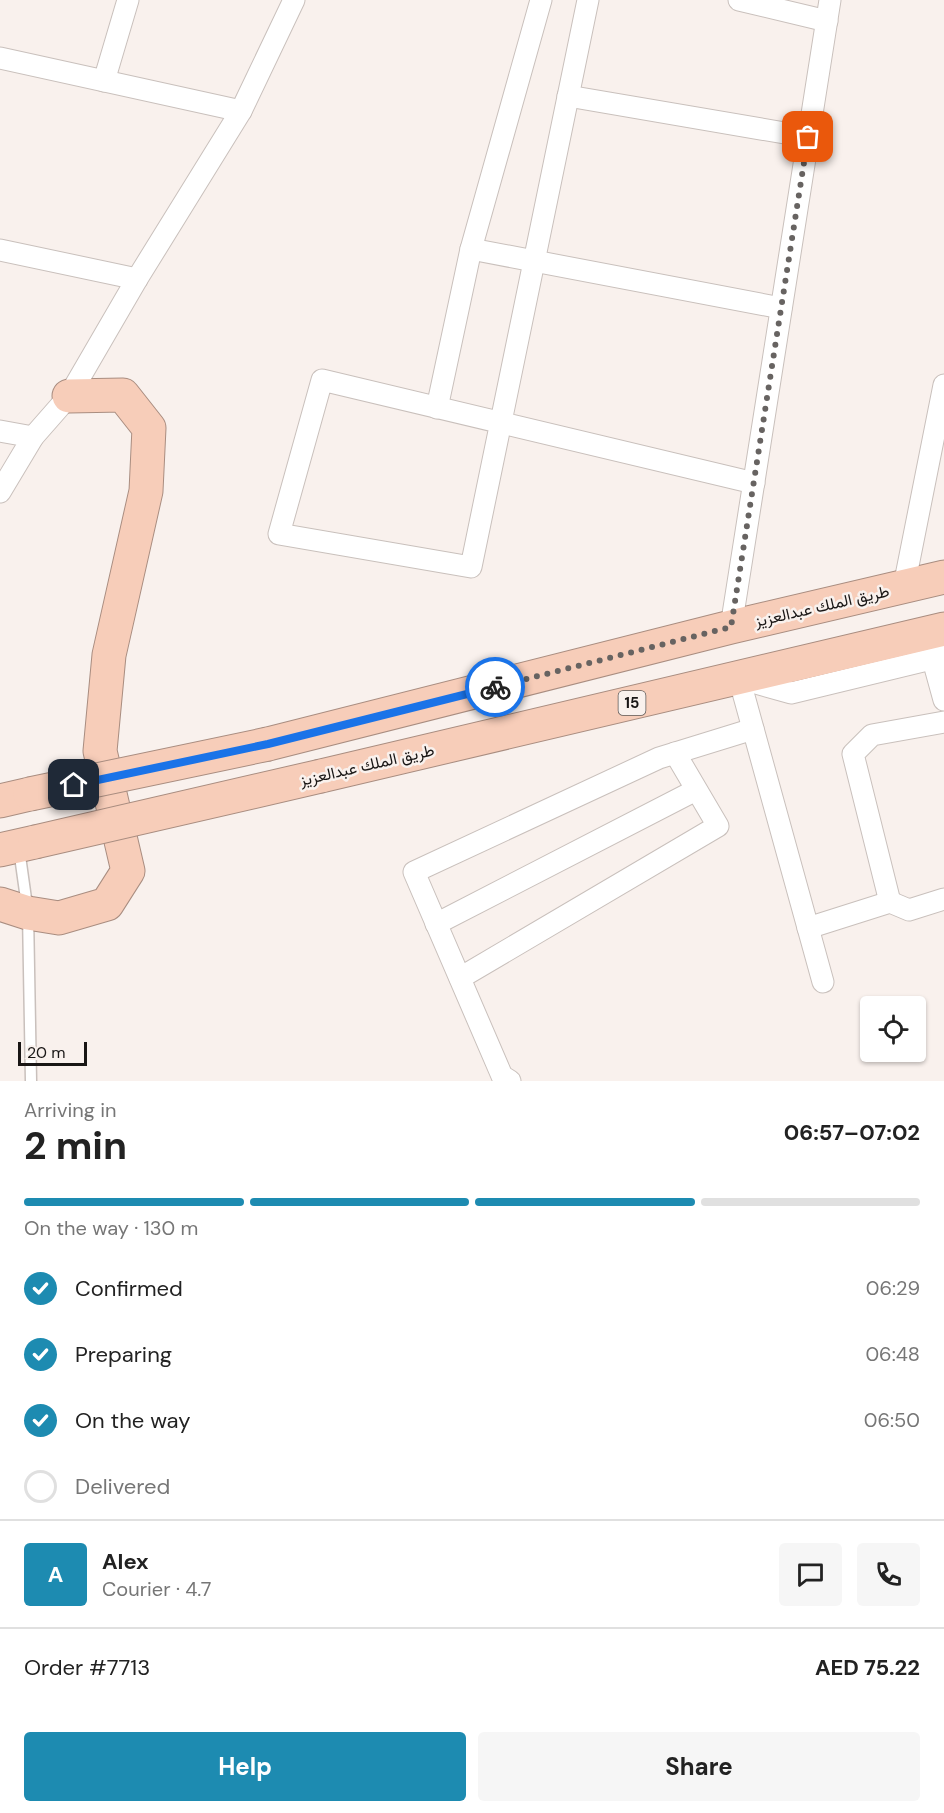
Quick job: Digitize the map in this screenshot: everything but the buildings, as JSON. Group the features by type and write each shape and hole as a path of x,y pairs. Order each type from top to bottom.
{"highway":[{"path":"14,908 59,918 107,904 128,871 100,751 109,655 146,491 149,428 123,395 69,396"},
{"name":"طريق الملك عبدالعزيز","path":"15,797 268,744 731,627 944,577"},
{"name":"طريق الملك عبدالعزيز","path":"18,846 944,629"}],"street":[{"path":"104,81 128,0"},
{"path":"0,492 33,437 69,396 137,279 241,111 294,0"},
{"path":"437,408 471,249 541,0"},
{"path":"588,0 501,423 471,567 279,534 322,380 437,408 501,423 754,483"},
{"path":"731,627 828,10 739,0"},
{"path":"0,58 241,111"},
{"path":"568,96 808,137"},
{"path":"471,249 782,308"},
{"path":"0,250 137,279"},
{"path":"904,586 944,385"},
{"path":"0,431 33,437"},
{"path":"739,678 790,693 938,658 944,700"},
{"path":"739,678 824,982"},
{"path":"890,902 853,754 872,735 944,722"},
{"path":"510,1081 502,1076 414,872 659,758 753,729"},
{"path":"460,978 718,826 675,753"},
{"path":"436,924 696,789"},
{"path":"808,928 890,902 909,910 944,899"}],"lane":[{"path":"18,846 14,908 31,1081"}],"way so far":[{"path":"495,687 731,627 808,137"}],"route":[{"path":"74,785 268,744 495,687"}]}
